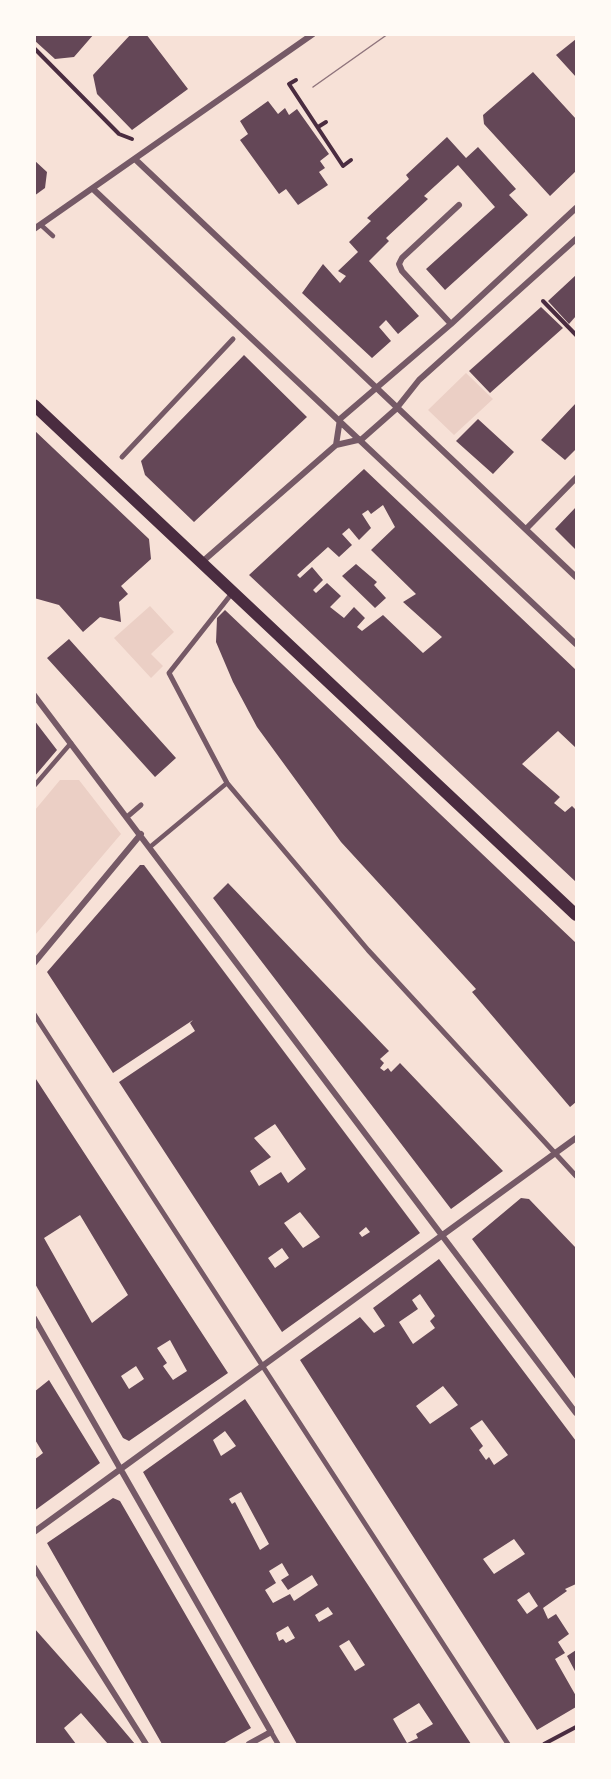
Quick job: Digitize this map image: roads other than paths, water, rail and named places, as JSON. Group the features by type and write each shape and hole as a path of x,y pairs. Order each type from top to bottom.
{"main road":[{"path":"34,405 576,915"}],"street":[{"path":"34,229 136,160 313,34"},
{"path":"136,160 396,409 576,577"},
{"path":"93,189 340,419 576,644"},
{"path":"451,324 402,271 399,264 402,258 459,205"},
{"path":"336,445 340,419 451,324 576,208"},
{"path":"202,562 336,445 362,440 396,409 419,380 576,239"},
{"path":"122,457 233,339"},
{"path":"526,529 576,478"},
{"path":"229,597 169,673 227,783 368,950 576,1176"},
{"path":"34,695 576,1413"},
{"path":"127,817 141,805"},
{"path":"34,963 141,834"},
{"path":"34,1014 508,1744"},
{"path":"34,1532 576,1138"},
{"path":"34,1318 278,1744"},
{"path":"34,1567 146,1744"},
{"path":"249,1744 271,1732"}],"lane":[{"path":"41,225 53,236"},
{"path":"34,786 71,743"},
{"path":"150,847 227,783"}],"tram line":[{"path":"313,87 388,34"}]}
